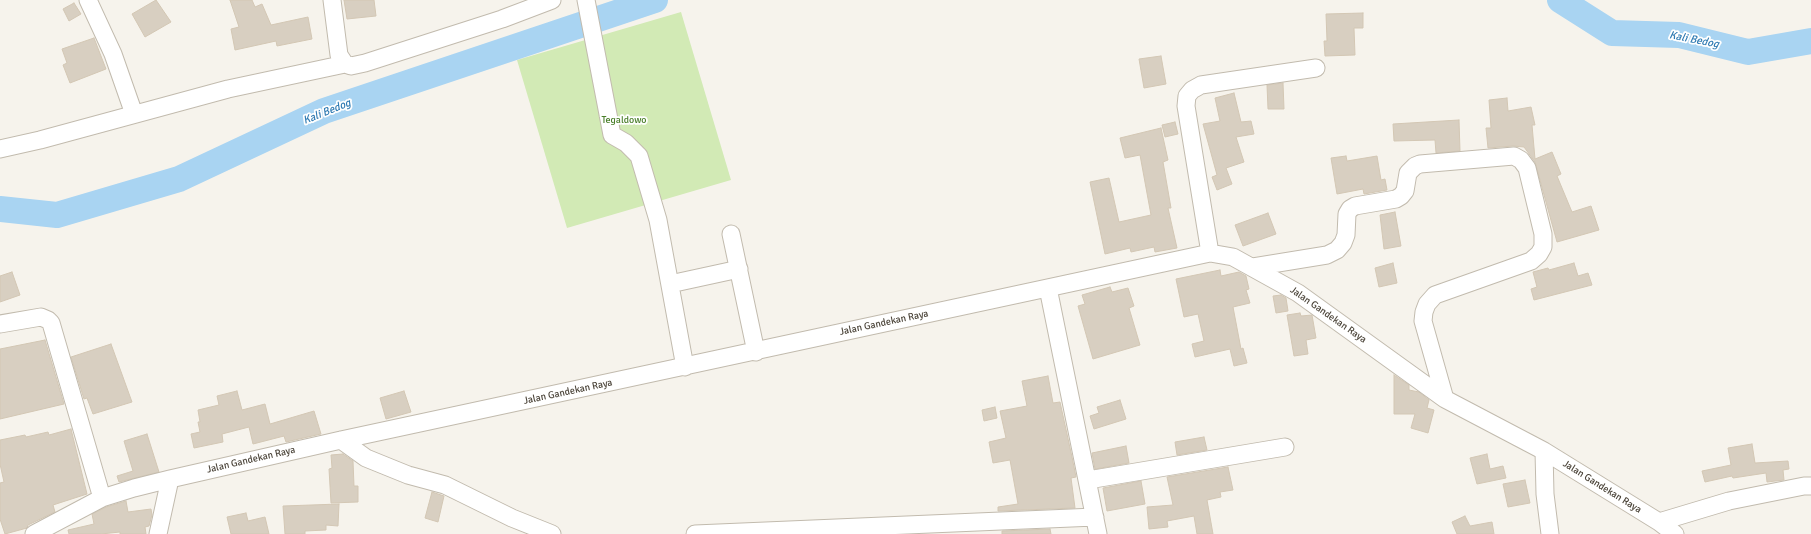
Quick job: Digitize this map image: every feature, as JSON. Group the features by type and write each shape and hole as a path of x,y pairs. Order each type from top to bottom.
{"street":[{"path":"88,0 113,54 134,114"},
{"path":"332,0 339,55 345,64"},
{"path":"0,149 40,140 228,89 345,64 351,66 364,63 502,19 552,0"},
{"path":"586,0 612,135 626,143 639,156 658,220 685,367"},
{"path":"1210,253 1186,106 1187,96 1192,90 1201,85 1316,68"},
{"path":"1253,267 1327,255 1337,250 1343,243 1346,235 1346,214 1350,209 1355,206 1396,199 1401,196 1405,191 1408,173 1415,166 1420,164 1514,156 1521,160 1527,168 1543,234 1542,247 1539,254 1531,261 1435,295 1427,304 1423,321 1445,399"},
{"path":"731,234 756,352"},
{"name":"Jalan Gandekan Raya","path":"34,534 102,498 170,479 342,440 1210,253 1233,257 1298,293 1445,399 1544,451 1659,522 1674,534"},
{"path":"670,284 739,269"},
{"path":"1048,288 1098,534"},
{"path":"0,324 41,317 45,318 51,324 102,498"},
{"path":"342,440 366,458 408,475 445,485 512,518 552,534"},
{"path":"1088,480 1285,447"},
{"path":"1544,451 1545,494 1550,534"},
{"path":"158,534 170,479"},
{"path":"1659,522 1728,501 1804,486 1811,486"},
{"path":"703,534 1095,517"}],"green space":[{"name":"Tegaldowo","path":"681,12 731,180 567,228 517,60"}],"building":[{"path":"156,0 171,22 145,37 132,14"},
{"path":"230,0 252,0 255,7 262,4 271,25 308,17 312,39 277,46 276,41 235,50 231,29 239,27"},
{"path":"344,0 374,0 376,16 347,19"},
{"path":"74,3 81,14 69,21 63,9"},
{"path":"1363,13 1363,28 1354,28 1355,55 1325,56 1324,41 1327,41 1326,14"},
{"path":"94,38 106,69 70,83 63,65 67,63 62,49"},
{"path":"1161,56 1166,84 1144,88 1139,59"},
{"path":"1283,83 1284,109 1268,109 1267,85"},
{"path":"1234,93 1241,122 1251,121 1254,134 1236,137 1244,162 1226,168 1232,184 1217,190 1212,177 1217,175 1203,124 1220,121 1215,98"},
{"path":"1507,98 1508,111 1531,107 1535,125 1532,125 1535,159 1552,152 1561,174 1557,176 1572,212 1591,206 1599,230 1557,242 1535,162 1524,147 1513,146 1488,148 1486,128 1491,128 1489,100"},
{"path":"1459,120 1460,151 1436,153 1435,140 1394,141 1393,124"},
{"path":"1175,122 1178,134 1165,137 1162,125"},
{"path":"1161,128 1168,160 1163,162 1171,208 1168,208 1177,248 1155,252 1154,247 1131,252 1130,248 1105,254 1090,182 1109,178 1119,222 1151,215 1140,155 1125,158 1120,138"},
{"path":"1346,156 1347,161 1377,156 1381,180 1385,179 1387,190 1364,194 1363,189 1337,194 1331,158"},
{"path":"1395,212 1401,246 1384,249 1380,215"},
{"path":"1268,213 1276,234 1243,246 1235,225"},
{"path":"1393,263 1397,283 1379,287 1375,268"},
{"path":"1574,263 1578,276 1588,273 1592,285 1534,300 1531,289 1537,287 1533,272 1548,268 1549,270"},
{"path":"1220,270 1221,276 1239,272 1246,276 1249,289 1246,290 1250,303 1233,307 1241,349 1243,348 1247,363 1234,366 1230,349 1195,357 1192,344 1204,341 1198,314 1184,317 1176,279"},
{"path":"12,272 20,295 0,302 0,276"},
{"path":"1110,287 1112,292 1128,288 1134,306 1129,308 1140,345 1093,359 1078,306 1085,304 1082,295"},
{"path":"1281,295 1286,298 1288,311 1276,313 1273,296"},
{"path":"1300,313 1301,316 1312,315 1316,338 1306,340 1308,354 1294,356 1287,315"},
{"path":"45,340 64,404 0,419 0,349"},
{"path":"111,344 132,402 93,414 87,398 84,399 71,357"},
{"path":"1394,375 1409,385 1409,390 1419,392 1429,400 1427,408 1434,410 1428,433 1411,428 1415,414 1394,414"},
{"path":"1048,376 1053,403 1060,402 1072,457 1076,477 1071,478 1075,508 998,511 998,507 1018,504 1010,460 993,463 989,442 1006,438 1000,411 1027,406 1022,381"},
{"path":"237,391 242,410 265,404 270,424 314,411 321,434 286,442 284,436 253,444 249,427 222,434 223,442 194,448 191,434 200,432 198,410 219,405 217,396"},
{"path":"404,391 411,412 386,419 380,398"},
{"path":"1120,400 1126,419 1094,429 1090,416 1099,413 1097,407"},
{"path":"995,407 997,418 984,421 982,410"},
{"path":"71,429 87,494 53,505 55,512 28,525 27,528 5,534 0,519 0,483 4,482 0,464 0,440 25,435 26,437 48,432 49,435"},
{"path":"147,434 159,472 119,482 117,476 133,471 124,441"},
{"path":"1204,437 1207,450 1177,455 1175,442"},
{"path":"1752,444 1755,463 1788,461 1789,469 1783,470 1784,480 1767,482 1766,473 1733,478 1732,476 1705,482 1702,471 1731,465 1728,448"},
{"path":"1126,446 1129,463 1095,469 1092,453"},
{"path":"343,454 353,461 354,486 358,486 358,502 331,503 329,469 332,468 331,455"},
{"path":"1487,454 1490,469 1503,466 1506,478 1477,484 1470,458"},
{"path":"1228,467 1233,490 1220,492 1221,497 1207,500 1213,534 1197,534 1194,516 1167,521 1168,527 1149,529 1147,507 1173,505 1167,477"},
{"path":"1525,480 1530,503 1508,507 1503,484"},
{"path":"1141,481 1145,504 1107,511 1103,488"},
{"path":"432,492 444,496 438,522 425,518"},
{"path":"126,501 128,512 151,509 152,515 149,526 145,527 146,534 120,534 120,532 101,534 69,534 68,530 94,524 92,514 106,507"},
{"path":"339,504 338,526 326,525 326,530 305,531 305,534 285,534 283,506"},
{"path":"246,513 248,521 265,517 269,534 231,534 227,517"},
{"path":"1465,516 1470,526 1492,522 1494,534 1457,534 1452,522"},
{"path":"1050,529 1051,534 1002,534 1002,531"}],"waterway":[{"name":"Kali Bedog","path":"0,209 57,215 179,179 324,111 655,0"},
{"name":"Kali Bedog","path":"1560,0 1612,33 1679,35 1748,52 1811,41"}]}
